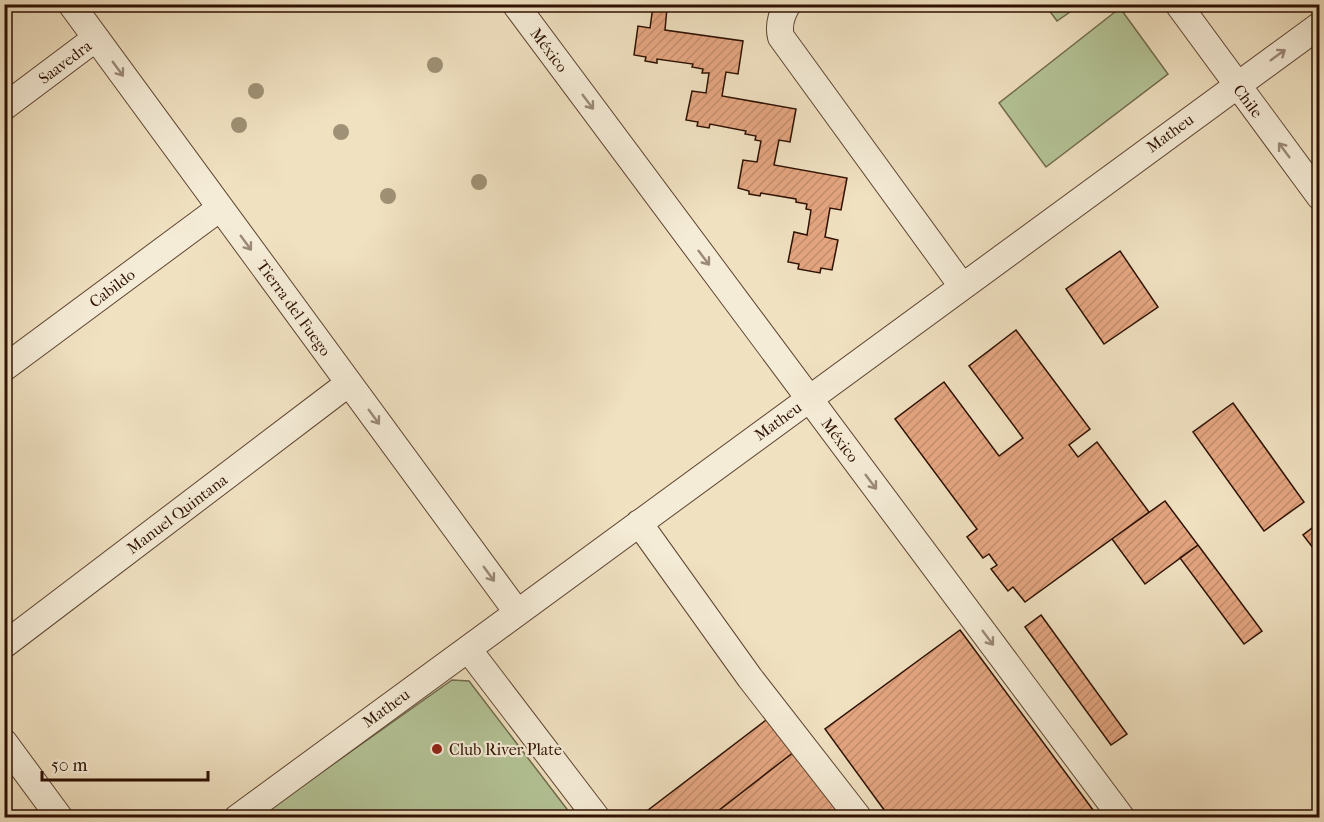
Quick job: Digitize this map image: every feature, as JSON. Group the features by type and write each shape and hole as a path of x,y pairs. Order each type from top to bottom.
{"street":[{"name":"Tierra del Fuego","path":"71,4 517,612"},
{"name":"México","path":"515,4 1122,818"},
{"path":"788,4 781,16 779,28 781,37 962,286"},
{"name":"Chile","path":"1178,4 1320,196"},
{"name":"Matheu","path":"237,818 1320,25"},
{"name":"Saavedra","path":"4,107 96,38"},
{"name":"Cabildo","path":"4,368 220,208"},
{"name":"Manuel Quintana","path":"4,645 349,383"},
{"path":"639,523 750,678 859,818"},
{"path":"468,649 597,818"},
{"path":"4,742 60,818"}],"green space":[{"path":"1045,5 1080,5 1057,21"},
{"path":"1120,8 1168,74 1046,167 999,103"},
{"name":"Club River Plate","path":"452,680 469,681 573,817 257,818"}],"building":[{"path":"641,4 687,4 686,10 667,8 665,30 743,41 738,74 726,72 722,96 796,109 790,142 779,140 774,165 847,178 841,210 830,208 825,237 838,240 832,270 821,268 820,273 798,269 799,264 788,262 794,232 807,235 811,210 806,209 807,204 796,202 796,199 761,193 760,196 749,194 749,191 738,188 743,160 757,162 761,141 755,140 756,136 745,134 746,131 710,124 709,128 697,126 698,122 686,120 692,91 706,93 709,73 702,73 703,69 692,67 693,64 657,59 657,63 645,61 646,57 634,55 638,26 650,28 653,6"},
{"path":"1120,251 1158,307 1104,344 1066,289"},
{"path":"1016,330 1090,429 1069,445 1078,457 1097,442 1149,512 1025,602 1013,587 1008,591 991,569 997,565 989,554 983,558 967,537 977,529 895,419 944,382 999,456 1023,438 969,366"},
{"path":"1233,403 1304,502 1264,531 1193,432"},
{"path":"1165,501 1198,545 1145,584 1112,539"},
{"path":"1320,522 1320,557 1303,535"},
{"path":"1198,545 1262,631 1244,644 1180,558"},
{"path":"1041,615 1127,734 1111,745 1025,627"},
{"path":"960,630 1099,818 890,818 825,729"},
{"path":"774,714 799,748 709,818 639,817"},
{"path":"799,748 850,818 709,818"}],"place":[{"name":"Club River Plate","path":"437,749"}]}
